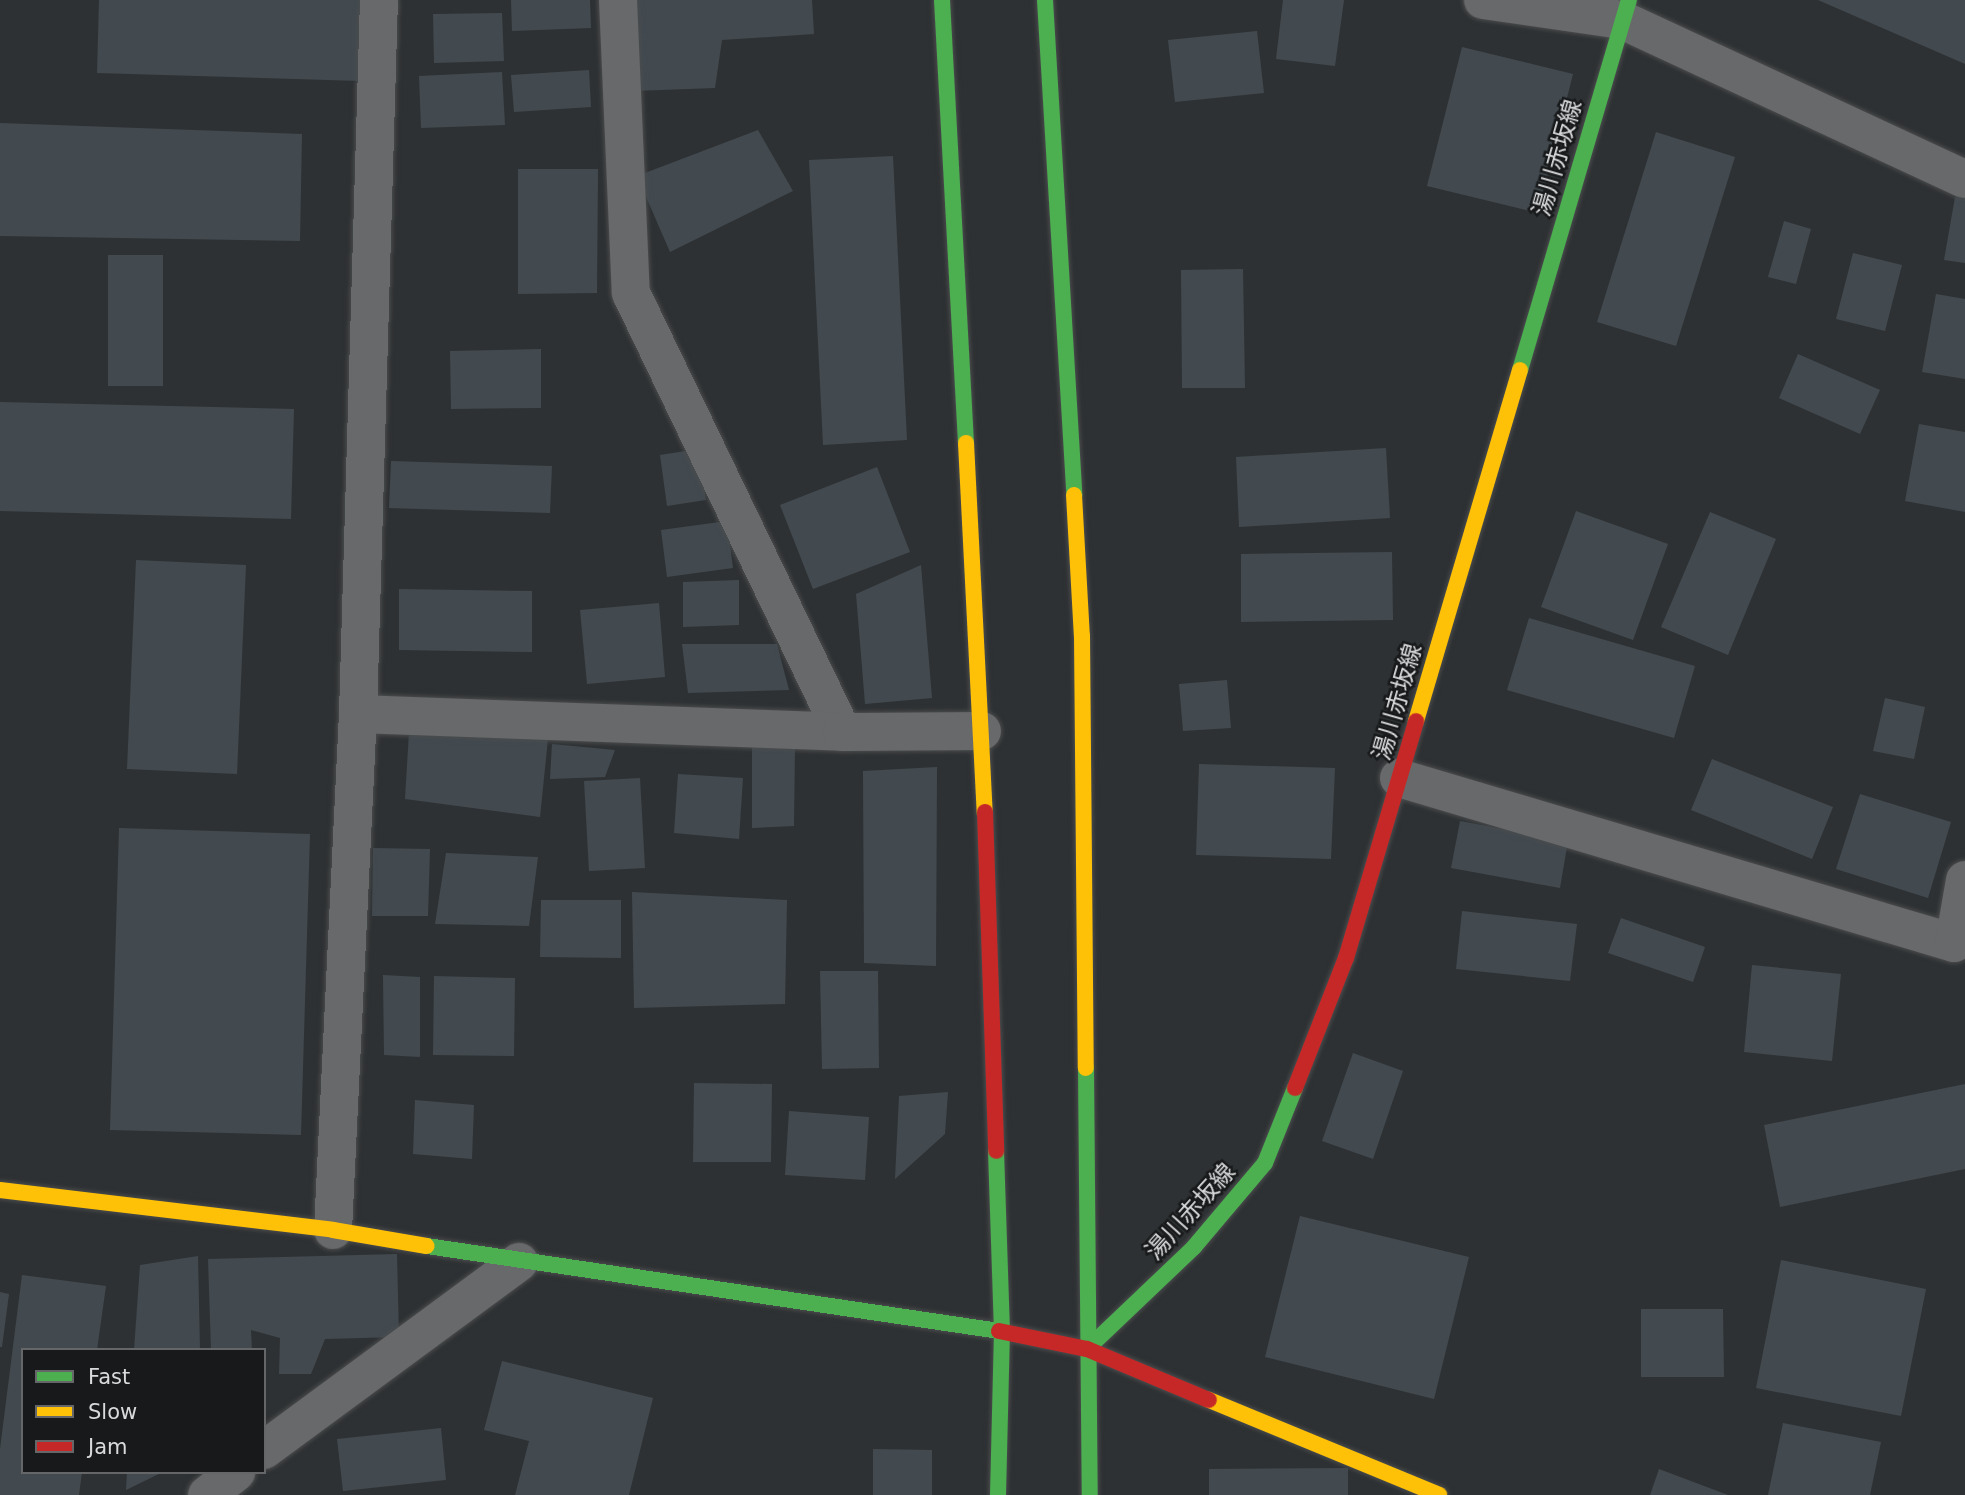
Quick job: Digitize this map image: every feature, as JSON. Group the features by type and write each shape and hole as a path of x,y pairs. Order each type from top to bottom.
{"street":[{"path":"333,1230 358,714 379,0"},
{"path":"618,0 631,293 842,732"},
{"path":"942,0 982,731 1002,1331 998,1495"},
{"path":"1045,0 1082,636 1090,1495"},
{"path":"1483,0 1626,10 1965,179"},
{"name":"湯川赤坂線","path":"1087,1349 1194,1247 1265,1163 1346,958 1626,10"},
{"path":"358,714 842,732 982,731"},
{"path":"1399,778 1959,943 1965,880"},
{"path":"0,1190 333,1230 519,1262 1002,1331 1087,1349 1439,1495"},
{"path":"266,1449 519,1262"},
{"path":"207,1495 233,1474"}],"building":[{"path":"99,0 362,0 360,81 97,73"},
{"path":"511,0 590,0 591,28 512,31"},
{"path":"636,0 812,0 814,34 722,40 715,88 633,91"},
{"path":"1283,0 1344,0 1335,66 1276,59"},
{"path":"1818,0 1965,0 1965,64"},
{"path":"502,13 504,61 434,63 433,14"},
{"path":"1257,31 1264,93 1175,102 1168,40"},
{"path":"1462,47 1573,74 1538,213 1427,186"},
{"path":"589,70 591,107 514,112 511,75"},
{"path":"502,72 505,125 421,128 419,76"},
{"path":"0,123 302,134 300,241 0,236"},
{"path":"758,130 793,191 670,252 637,176"},
{"path":"1656,132 1735,157 1676,346 1597,322"},
{"path":"893,156 907,440 823,445 809,160"},
{"path":"518,169 598,169 597,293 518,294"},
{"path":"1955,197 1965,199 1965,263 1944,260"},
{"path":"1784,221 1811,229 1796,284 1768,277"},
{"path":"1853,253 1902,265 1885,331 1836,319"},
{"path":"108,255 163,255 163,386 108,386"},
{"path":"1243,269 1245,388 1182,388 1181,270"},
{"path":"1936,294 1965,299 1965,379 1922,372"},
{"path":"541,349 541,408 451,409 450,351"},
{"path":"1798,354 1880,390 1860,434 1779,398"},
{"path":"0,402 294,409 291,519 0,511"},
{"path":"1919,424 1965,432 1965,512 1905,501"},
{"path":"1386,448 1390,518 1239,527 1236,457"},
{"path":"698,449 706,500 667,506 660,455"},
{"path":"391,461 552,466 550,513 389,508"},
{"path":"877,467 910,552 813,589 780,505"},
{"path":"1576,511 1668,544 1633,640 1541,607"},
{"path":"1710,512 1776,539 1728,655 1661,627"},
{"path":"727,521 733,568 667,577 661,530"},
{"path":"1392,552 1393,620 1241,622 1241,554"},
{"path":"136,560 246,565 237,774 127,769"},
{"path":"921,565 932,698 865,704 856,594"},
{"path":"739,580 739,625 683,627 683,582"},
{"path":"399,589 532,591 532,652 399,650"},
{"path":"659,603 665,677 587,684 580,610"},
{"path":"1529,618 1695,666 1674,738 1507,690"},
{"path":"682,644 777,644 789,690 688,693"},
{"path":"1227,680 1231,728 1183,731 1179,684"},
{"path":"1885,698 1925,707 1914,759 1873,751"},
{"path":"409,732 548,739 540,817 405,799"},
{"path":"552,744 615,750 605,777 550,779"},
{"path":"795,744 794,826 752,828 752,746"},
{"path":"1712,759 1833,807 1812,859 1691,810"},
{"path":"1199,764 1335,768 1331,859 1196,855"},
{"path":"937,767 936,966 864,963 863,771"},
{"path":"678,774 743,778 739,839 674,833"},
{"path":"640,778 645,868 589,871 584,781"},
{"path":"1860,794 1951,822 1928,898 1836,869"},
{"path":"1460,821 1568,841 1560,888 1451,868"},
{"path":"119,828 310,834 301,1135 110,1130"},
{"path":"373,848 430,849 428,916 372,916"},
{"path":"446,853 538,857 529,926 435,924"},
{"path":"632,892 787,900 785,1004 634,1008"},
{"path":"541,900 621,900 621,958 540,957"},
{"path":"1462,911 1577,924 1570,981 1456,969"},
{"path":"1621,918 1705,947 1693,982 1608,953"},
{"path":"1752,965 1841,974 1832,1061 1744,1052"},
{"path":"820,971 878,971 879,1068 822,1069"},
{"path":"383,975 420,977 420,1057 384,1055"},
{"path":"434,976 515,978 514,1056 433,1055"},
{"path":"1353,1053 1403,1071 1373,1159 1322,1141"},
{"path":"694,1083 772,1084 771,1162 693,1162"},
{"path":"1965,1084 1965,1169 1780,1207 1764,1125"},
{"path":"948,1092 945,1134 895,1179 899,1096"},
{"path":"415,1100 474,1105 472,1159 413,1154"},
{"path":"789,1111 869,1117 865,1180 785,1175"},
{"path":"1300,1216 1469,1257 1434,1399 1265,1357"},
{"path":"397,1254 399,1337 325,1339 311,1374 279,1374 280,1338 251,1330 252,1348 211,1348 208,1259"},
{"path":"198,1256 200,1348 134,1348 140,1265"},
{"path":"1781,1260 1926,1289 1901,1416 1756,1388"},
{"path":"22,1275 106,1286 97,1348 21,1348 21,1474 82,1474 79,1495 0,1495 0,1449"},
{"path":"0,1292 9,1294 2,1347 0,1347"},
{"path":"1641,1309 1723,1309 1724,1377 1641,1377"},
{"path":"502,1361 653,1398 629,1495 515,1495 529,1441 484,1430"},
{"path":"1783,1423 1881,1442 1870,1495 1768,1495"},
{"path":"441,1428 446,1480 343,1491 337,1439"},
{"path":"873,1449 932,1450 932,1495 873,1495"},
{"path":"1348,1468 1348,1495 1209,1495 1209,1469"},
{"path":"1659,1469 1728,1495 1650,1495"},
{"path":"127,1474 159,1474 126,1490"}],"traffic: fast":[{"path":"942,0 966,443"},
{"path":"1045,0 1074,495"},
{"path":"1520,370 1629,0"},
{"path":"1086,1068 1090,1495"},
{"path":"1087,1349 1194,1247 1265,1163 1295,1088"},
{"path":"996,1151 1002,1331 998,1495"},
{"path":"427,1246 999,1331"}],"traffic: slow":[{"path":"1416,721 1520,370"},
{"path":"966,443 985,812"},
{"path":"1074,495 1082,636 1086,1068"},
{"path":"0,1190 333,1230 427,1246"},
{"path":"1209,1400 1439,1495"}],"traffic: jam":[{"path":"1295,1088 1346,958 1416,721"},
{"path":"985,812 996,1151"},
{"path":"999,1331 1087,1349 1209,1400"}]}
